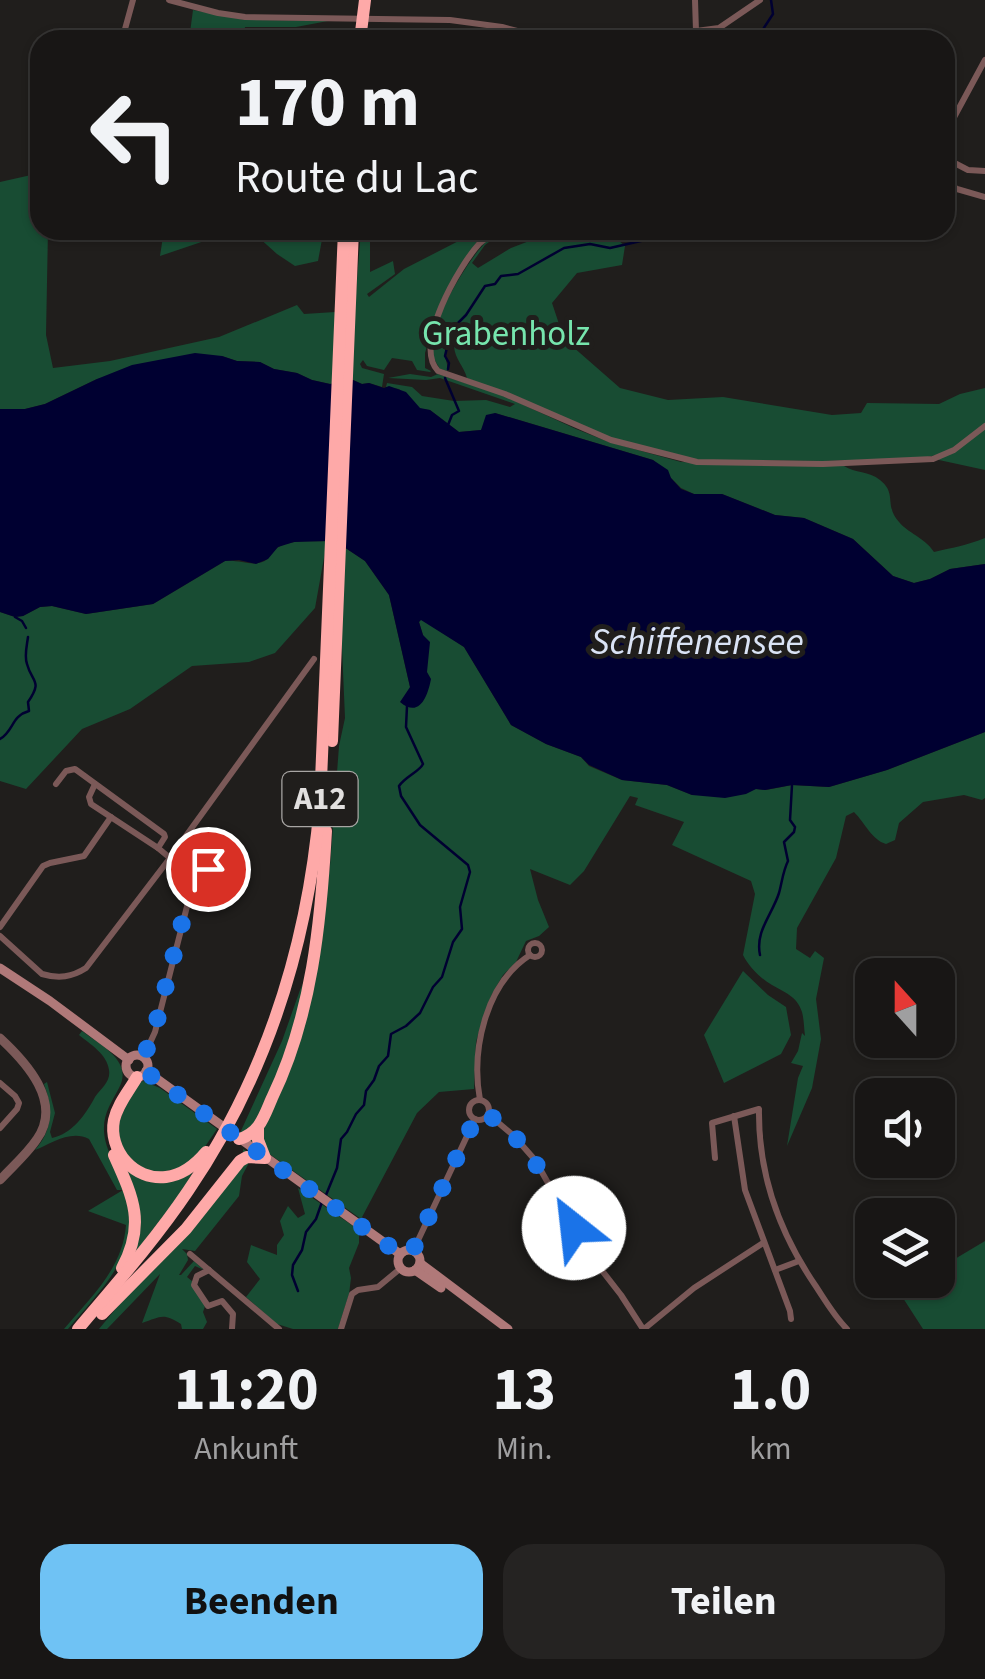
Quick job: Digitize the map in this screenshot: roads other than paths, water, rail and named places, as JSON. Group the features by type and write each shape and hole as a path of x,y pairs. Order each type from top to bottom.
{"highway":[{"path":"361,30 365,0"},
{"path":"370,30 374,0"},
{"name":"A12","path":"78,1329 167,1234 226,1146 258,1086 300,970 326,831 345,310 344,240"},
{"name":"A12","path":"345,310 352,240"},
{"name":"A12","path":"89,1329 212,1154 244,1096 284,997 309,894 334,569"},
{"path":"240,1139 258,1128 297,1033 310,983 322,898 326,831"},
{"path":"135,1070 118,1110 114,1134 124,1160 149,1176 172,1176 198,1162 244,1096"},
{"path":"100,1309 126,1260 135,1232 134,1202 108,1135 112,1108 135,1070"},
{"path":"100,1309 186,1229 244,1158 265,1158 258,1128"}],"main road":[{"path":"0,968 50,1001 135,1070 216,1121 400,1254"},
{"path":"135,1070 148,1065 143,1058"},
{"path":"413,1250 419,1256 417,1266 406,1272 398,1262 400,1254 413,1250"},
{"path":"417,1266 497,1329"},
{"path":"417,1266 508,1329"}],"street":[{"path":"125,30 134,0"},
{"path":"168,0 246,17 463,21 514,30"},
{"path":"695,0 695,30"},
{"path":"713,30 760,0"},
{"path":"955,116 985,60"},
{"path":"955,163 968,170 985,171"},
{"path":"955,188 985,197"},
{"path":"485,240 447,294 431,340 431,362 438,371 506,394 587,432 682,460 823,464 932,459 954,450 985,426"},
{"path":"0,936 42,974 61,977 78,973 95,958 314,659"},
{"path":"56,784 66,771 75,769 164,834 158,848"},
{"path":"95,784 89,798 91,804 170,858"},
{"path":"0,927 44,866 84,856 111,818"},
{"path":"143,1058 154,1032 194,879 208,869 244,877 243,884"},
{"path":"480,1100 477,1064 490,1007 506,978 530,955"},
{"path":"0,1038 34,1075 46,1110 44,1128 37,1140 0,1180"},
{"path":"0,1083 18,1103 0,1128"},
{"path":"488,1114 482,1119 471,1116 473,1102 480,1100 486,1104 488,1114 530,1154 586,1250 643,1329 694,1288 764,1243"},
{"path":"715,1158 712,1123 759,1109 762,1162 783,1232 847,1329"},
{"path":"734,1116 744,1190 791,1320"},
{"path":"413,1250 475,1119"},
{"path":"190,1254 279,1329"},
{"path":"775,1270 799,1261"},
{"path":"341,1329 352,1294 378,1287 401,1268"},
{"path":"210,1270 197,1276 194,1285 208,1306 222,1301 233,1314 232,1329"}],"water":[{"name":"Schiffenensee","path":"195,353 260,362 330,384 353,380 389,386 406,392 420,408 430,410 459,432 481,430 486,415 495,413 653,460 668,470 681,489 694,494 722,494 775,515 804,518 853,539 893,576 914,583 950,569 985,564 985,732 887,770 829,787 792,785 725,798 622,780 511,725 464,647 421,620 423,635 430,642 430,685 418,706 407,707 400,702 410,687 389,595 365,561 327,541 294,542 278,547 268,559 256,564 225,561 153,604 86,614 52,606 15,617 0,612 0,409 45,404 132,365"}],"waterway":[{"path":"763,30 773,14 771,0"},
{"path":"448,369 445,356 451,330 485,286 495,284 501,276 518,274 564,248 590,244 610,248 645,240"},
{"path":"445,378 459,411 452,415 448,425"},
{"path":"15,617 26,628"},
{"path":"0,739 19,716 29,711 28,702 36,685 26,661 28,637"},
{"path":"326,1195 337,1168 341,1139 364,1105 366,1091 388,1056 391,1034 420,1013 442,977 453,942 462,929 460,907 470,872 468,865 420,825 401,796 399,786 423,764 406,727 407,706"},
{"path":"760,955 762,931 788,861 784,842 795,827 790,820 792,785"},
{"path":"298,1291 293,1265 322,1202"}],"park label":[{"name":"Grabenholz","path":"506,334"}]}
